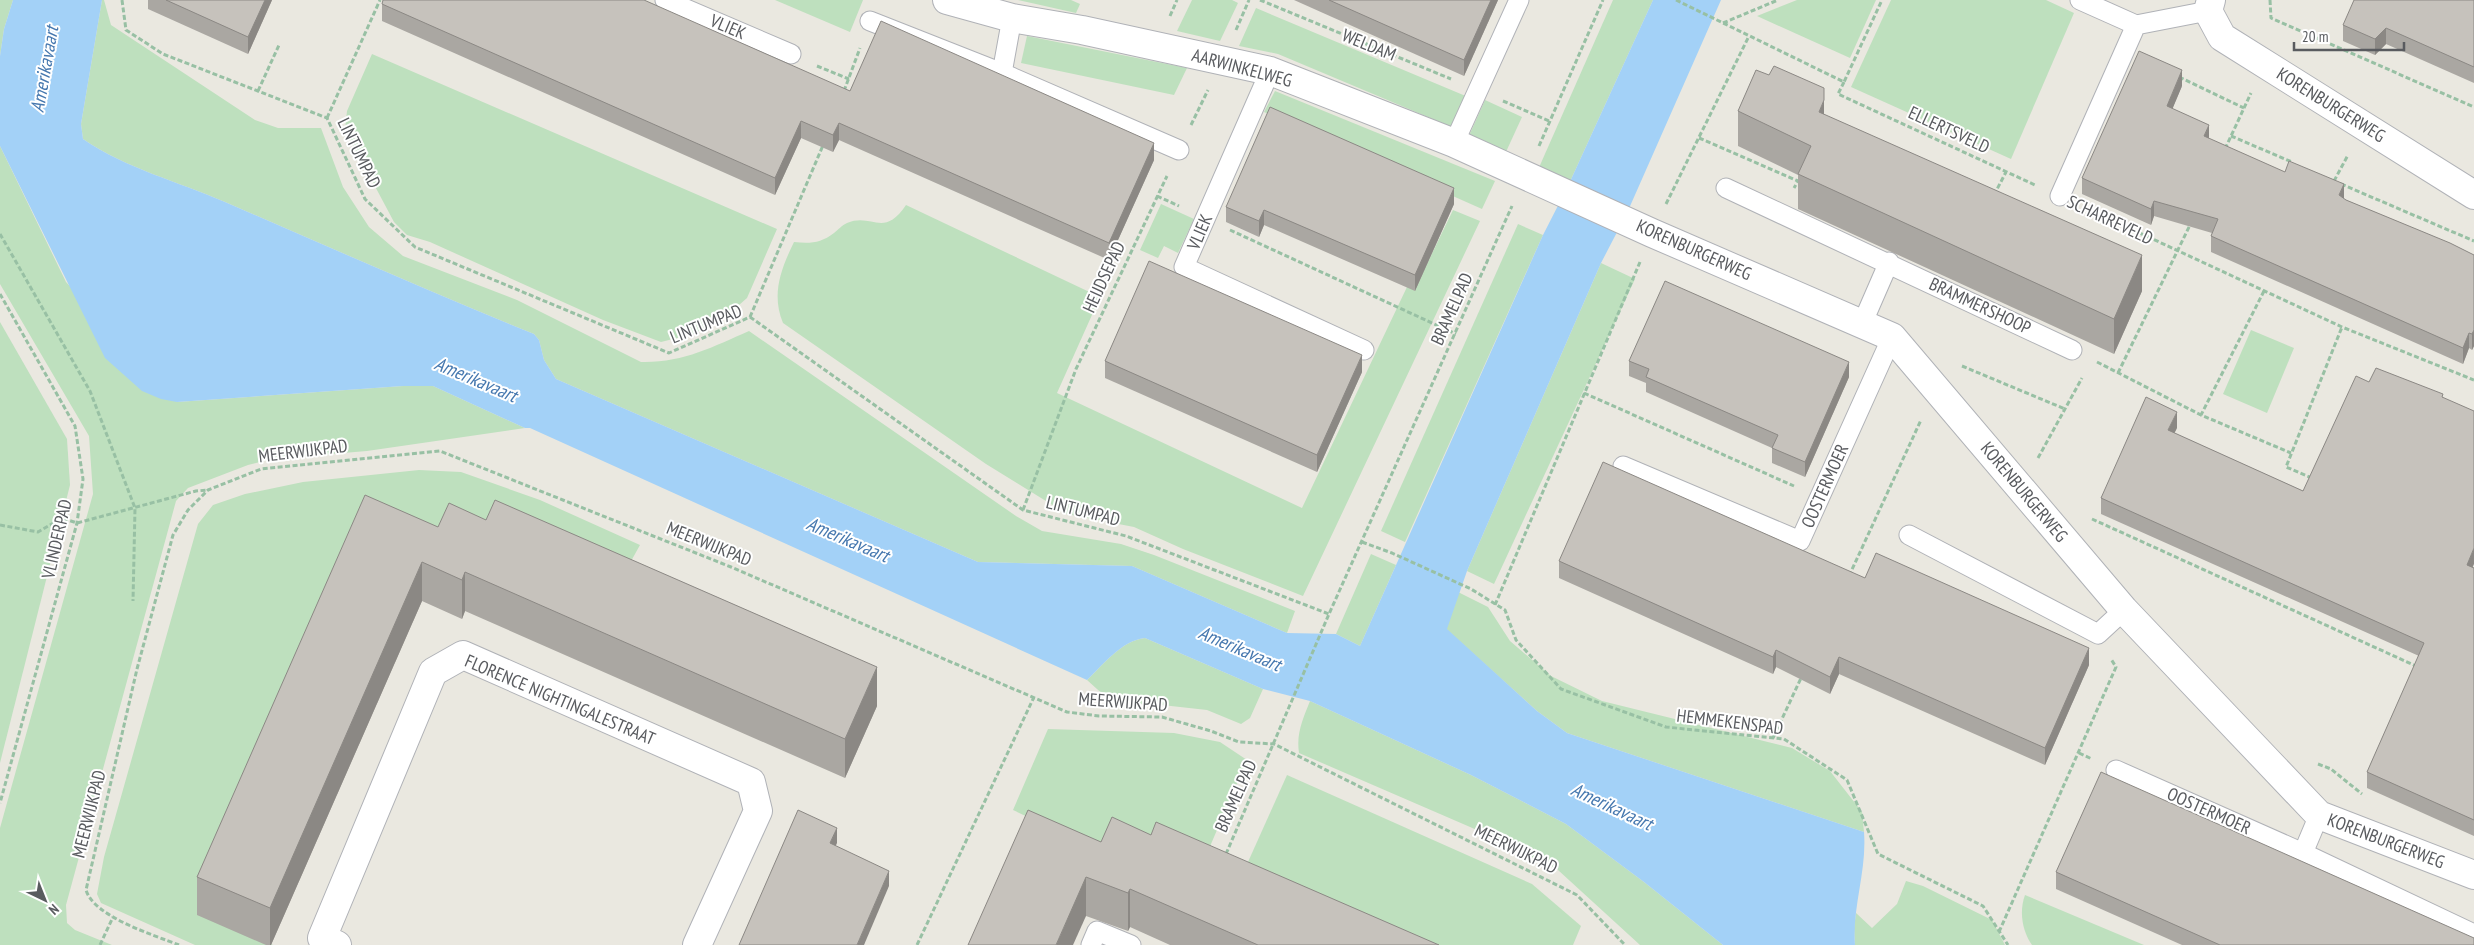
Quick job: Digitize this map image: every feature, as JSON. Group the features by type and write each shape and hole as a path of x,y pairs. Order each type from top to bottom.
{"street":[{"name":"AARWINKELWEG","path":"947,0 1012,18 1270,71 1454,143 1526,175"},
{"name":"KORENBURGERWEG","path":"2210,5 2222,37 2474,194"},
{"name":"KORENBURGERWEG","path":"1526,175 1892,337 2124,610 2320,816 2474,875"},
{"name":"FLORENCE NIGHTINGALESTRAAT","path":"326,943 433,672 462,655 750,782 758,811 696,945"}],"lane":[{"name":"VLIEK","path":"665,0 790,54"},
{"path":"1454,143 1518,0"},
{"path":"2080,0 2107,6 2136,25 2210,5"},
{"path":"1002,72 1012,18"},
{"path":"870,21 1002,72 1179,150"},
{"name":"SCHARREVELD","path":"2060,196 2136,25"},
{"name":"VLIEK","path":"1270,71 1184,268 1364,350"},
{"name":"BRAMMERSHOOP","path":"1726,188 1889,262 2072,350"},
{"path":"1862,324 1889,262"},
{"name":"OOSTERMOER","path":"1623,466 1800,541 1892,337"},
{"path":"1909,535 2098,634 2124,610"},
{"name":"OOSTERMOER","path":"2116,770 2303,853 2474,934"},
{"path":"2303,853 2320,816"},
{"path":"1091,945 1097,931 1131,945"}],"path":[{"name":"LINTUMPAD","path":"122,0 126,30 163,54 327,118 365,199 415,247 669,354 750,317 1023,510 1126,536 1329,614"},
{"path":"327,118 380,0"},
{"name":"WELDAM","path":"1260,0 1549,121"},
{"name":"BRAMELPAD","path":"1224,858 1329,614 1604,0"},
{"path":"1676,0 1844,82 1882,0"},
{"path":"1722,23 1778,0"},
{"path":"2270,0 2268,3 2271,18 2474,107"},
{"path":"842,97 870,21"},
{"path":"1495,605 1584,393 1643,228 1749,36"},
{"path":"258,91 279,46"},
{"path":"790,54 849,79"},
{"name":"HEIJDSEPAD","path":"1023,510 1076,370 1222,60"},
{"path":"2224,151 2265,63"},
{"path":"2176,75 2244,108"},
{"name":"ELLERTSVELD","path":"1844,82 1838,94 2060,196"},
{"path":"2231,136 2300,166"},
{"path":"750,317 825,141"},
{"path":"1992,198 2006,172"},
{"path":"2326,177 2474,241"},
{"path":"1157,196 1456,334"},
{"name":"SCHARREVELD","path":"2060,196 2342,328 2474,380"},
{"path":"2118,373 2190,225"},
{"path":"0,234 90,391 135,508 133,601"},
{"path":"2201,415 2264,291"},
{"name":"VLINDERPAD","path":"0,294 75,426 83,479 78,523 0,803"},
{"path":"2312,479 2286,467 2342,328"},
{"path":"2072,350 2201,415 2291,453"},
{"path":"2022,489 2092,360"},
{"path":"1956,363 2065,409"},
{"path":"1848,579 1935,387"},
{"path":"1584,393 1820,497"},
{"name":"MEERWIJKPAD","path":"113,917 87,896 87,879 137,669 173,535 188,510 208,490 261,468 440,451 731,567 1067,712 1082,715 1162,717 1211,731 1239,742 1274,744 1577,895 1625,945"},
{"path":"0,525 38,532 62,518 78,523 196,491 208,490"},
{"path":"2090,519 2420,668"},
{"name":"HEMMEKENSPAD","path":"1362,542 1392,553 1471,589 1505,610 1516,640 1561,689 1666,727 1784,739 1847,780 1878,854 1983,906 2008,945"},
{"path":"1999,932 2116,667 2098,634"},
{"path":"1773,738 1806,668"},
{"path":"917,945 1034,697"},
{"path":"2313,763 2331,769 2361,793 2370,797"},
{"path":"100,945 113,917 179,945"}],"green space":[{"path":"0,0 13,0 4,29 0,56"},
{"path":"102,0 104,0 111,25 255,120 278,128 321,128 343,187 369,227 403,256 517,300 641,362 656,362 684,357 749,331 1016,516 1042,531 1121,544 1154,555 1295,611 1287,633 1132,566 978,562 556,379 544,360 539,340 534,334 207,194 117,159 83,139 81,124"},
{"path":"775,0 863,0 850,32"},
{"path":"1018,0 1071,0 1080,4 1076,13"},
{"path":"1192,0 1232,0 1238,3 1220,41 1177,31"},
{"path":"1613,0 1653,0 1568,186 1537,172"},
{"path":"1797,0 1876,0 1850,58 1757,16"},
{"path":"1891,0 2046,0 2074,13 2011,159 1851,87"},
{"path":"1256,8 1468,97 1454,128 1278,54 1239,46"},
{"path":"1027,36 1187,68 1174,95 1021,63"},
{"path":"372,54 777,229 747,298 722,320 693,334 661,342 603,320 430,242 407,235 394,222 345,130 347,111"},
{"path":"1275,91 1495,181 1482,209 1264,112"},
{"path":"1485,100 1522,117 1505,154 1468,138"},
{"path":"0,146 66,282 177,402 403,386 433,386 525,428 367,451 272,459 248,465 188,488 176,501 66,905 67,923 75,930 112,945 0,945 0,828 93,494 89,436 0,284"},
{"path":"1161,204 1194,219 1178,253 1164,246 1158,258 1140,250"},
{"path":"906,205 1100,297 1057,393 1302,508 1416,268 1425,268 1453,210 1480,221 1303,596 1183,549 1134,527 1067,514 986,464 783,323 778,302 779,282 794,242 810,243 820,241 845,224 856,220 877,223 891,221"},
{"path":"1518,224 1543,235 1405,542 1381,531"},
{"path":"1601,263 1635,279 1494,584 1467,571"},
{"path":"0,322 67,439 70,485 0,763"},
{"path":"2251,330 2294,348 2267,413 2223,394"},
{"path":"419,470 461,472 540,500 640,545 615,590 452,519 205,908 273,945 195,945 101,903 97,894 104,857 198,524 213,505 245,494 303,482"},
{"path":"1371,554 1396,565 1360,646 1336,634"},
{"path":"1458,592 1488,607 1510,641 1551,676 1602,701 1792,748 1830,771 1862,812 1864,832 1567,733 1537,711 1446,629"},
{"path":"1145,638 1263,689 1250,718 1241,724 1207,710 1119,703 1107,698 1087,680 1106,660 1121,648 1136,640"},
{"path":"1310,701 1471,775 1566,824 1644,882 1723,945 1640,945 1558,870 1477,830 1299,753 1299,733"},
{"path":"1048,729 1174,733 1220,742 1247,760 1248,764 1241,774 1202,865 1129,865 1013,810"},
{"path":"1287,775 1532,884 1581,926 1573,945 1372,945 1239,882"},
{"path":"1906,881 1923,886 1992,920 2005,945 1855,945 1854,928 1856,913 1872,928 1897,904"},
{"path":"2025,895 2144,945 2032,945 2022,921"}],"water":[{"name":"Amerikavaart","path":"13,0 102,0 81,124 83,139 135,167 207,194 534,334 539,340 544,360 556,379 978,562 1132,566 1287,633 1336,634 1360,646 1543,235 1568,186 1653,0 1721,0 1627,213 1601,263 1467,571 1447,629 1537,711 1567,733 1864,832 1855,945 1723,945 1644,882 1566,824 1471,775 1310,701 1263,689 1145,638 1136,640 1121,648 1106,660 1087,680 433,386 403,386 177,402 161,399 142,391 105,358 0,146 0,56 4,29"}],"building":[{"path":"166,0 265,0 248,37"},
{"path":"383,0 644,0 850,91 881,21 1154,143 1109,243 839,123 833,135 801,121 775,178 382,4"},
{"path":"1329,0 1491,0 1464,60"},
{"path":"2354,0 2474,0 2474,67 2386,28 2375,39 2343,25"},
{"path":"2139,51 2182,70 2167,106 2209,125 2204,136 2285,172 2289,161 2344,184 2339,195 2346,200 2450,243 2474,255 2474,330 2472,334 2469,333 2463,348 2211,236 2218,219 2154,201 2151,209 2082,178"},
{"path":"1774,66 1824,88 1824,100 1819,112 2142,255 2114,319 1798,174 1811,146 1738,111 1756,70 1769,75"},
{"path":"1270,107 1454,188 1415,275 1264,210 1259,221 1226,207"},
{"path":"1149,261 1362,355 1317,455 1105,361"},
{"path":"1665,281 1849,362 1805,462 1772,448 1778,435 1646,377 1649,369 1629,361"},
{"path":"2376,368 2443,394 2442,397 2474,411 2474,548 2467,565 2474,568 2474,820 2367,772 2424,643 2101,498 2146,397 2177,412 2168,430 2303,491 2356,376 2369,382"},
{"path":"1603,462 1865,578 1876,553 2089,648 2045,748 1839,657 1830,677 1776,650 1773,657 1559,561"},
{"path":"365,495 438,527 449,503 486,520 495,500 877,667 845,739 465,572 462,580 422,562 270,908 197,877"},
{"path":"2101,772 2474,938 2474,945 2220,945 2056,872"},
{"path":"798,810 837,828 830,843 889,871 857,945 739,945"},
{"path":"1028,810 1101,842 1112,817 1151,835 1156,822 1439,945 1258,945 1130,889 1128,893 1086,877 1056,945 968,945"}]}
